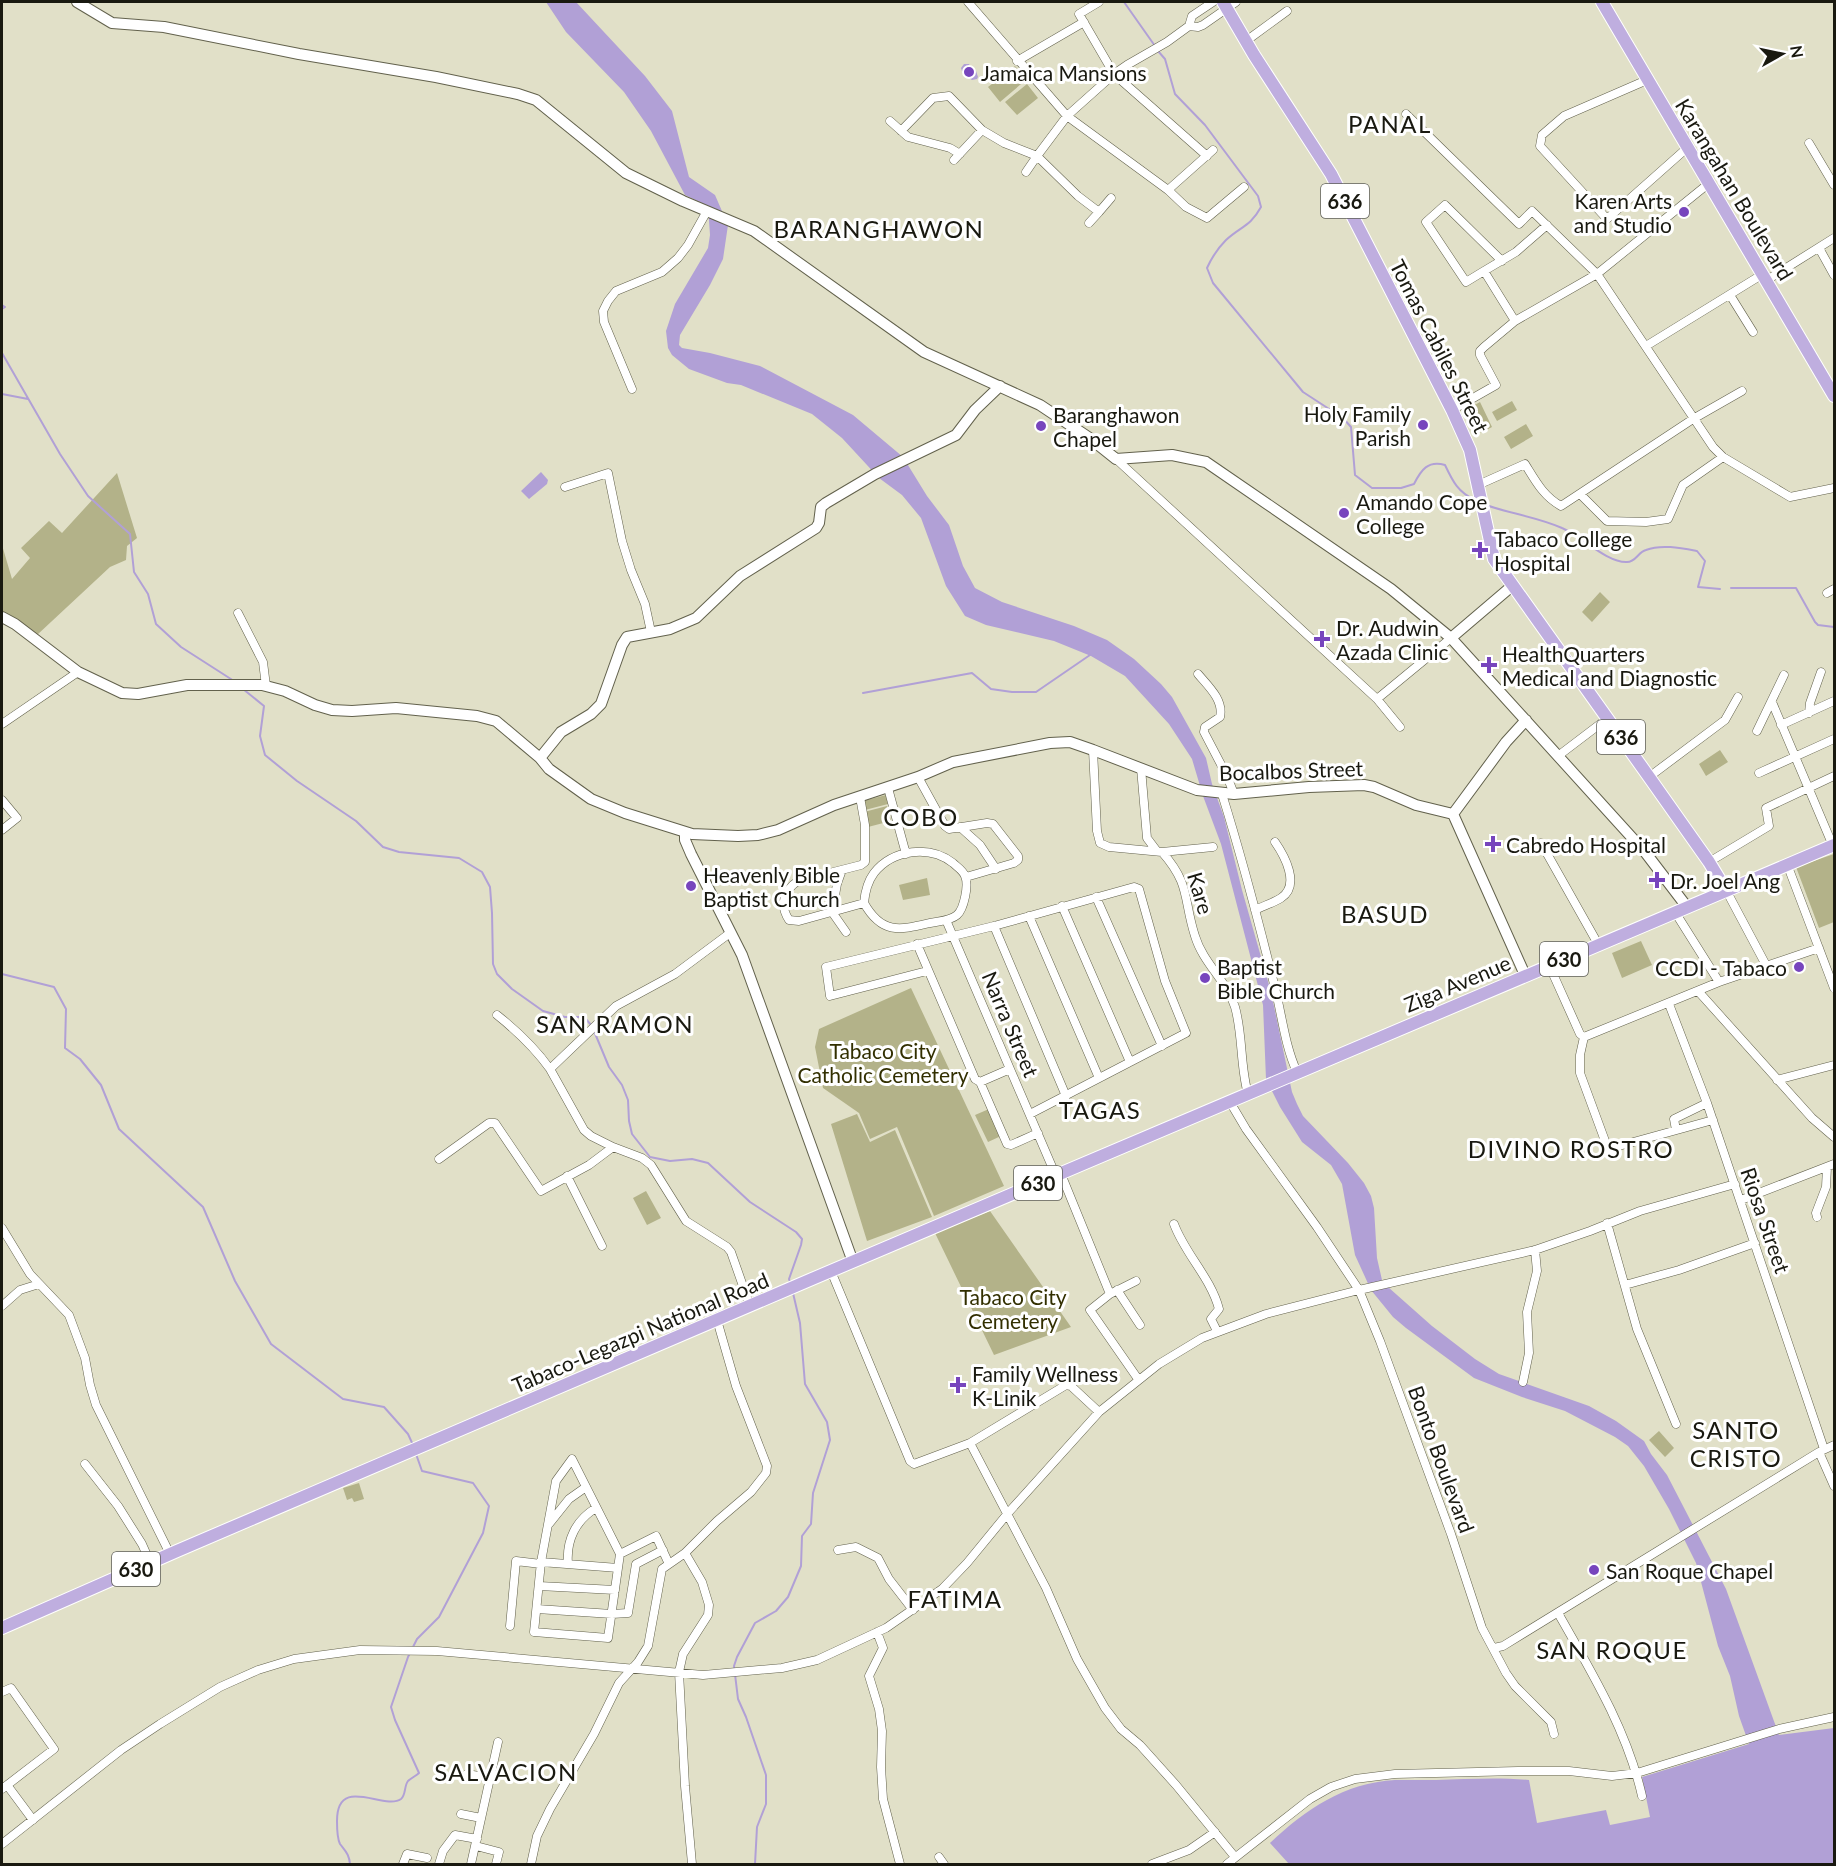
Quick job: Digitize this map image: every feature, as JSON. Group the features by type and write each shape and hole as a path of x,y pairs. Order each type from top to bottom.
{"main road":[{"name":"Karangahan Boulevard","path":"1602,2 1834,396"},
{"name":"Tomas Cabiles Street","path":"1229,4 1246,41 1331,174 1452,410 1470,450 1494,559 1709,862 1726,890"},
{"name":"Ziga Avenue","path":"1295,1073 1834,845"},
{"name":"Tabaco-Legazpi National Road","path":"2,1628 150,1562 1295,1073"}],"street":[{"path":"77,2 112,23 164,27 518,94 536,100 626,173 754,231 924,352 1040,405 1091,439 1116,459 1377,699 1400,727"},
{"path":"968,2 1067,116 1168,190 1186,207 1207,218 1244,187"},
{"path":"1099,2 1079,14 1114,74 1210,153 1168,190"},
{"path":"1026,172 1067,116 1114,74 1189,26 1192,16 1213,2"},
{"path":"1189,26 1203,25 1229,4"},
{"path":"1246,41 1287,11"},
{"path":"1017,61 1084,22"},
{"path":"1647,80 1564,116 1542,135 1540,146 1607,219 1687,148"},
{"path":"901,131 933,98 949,96 982,130 1004,143 1037,156 1070,189 1099,212"},
{"path":"1406,114 1519,224 1532,211 1597,274 1693,419 1723,457 1790,497 1834,488"},
{"path":"890,121 908,137 951,148 957,157 982,130"},
{"path":"1809,143 1834,185"},
{"path":"1452,410 1496,385 1480,351 1515,321 1597,274 1708,184"},
{"path":"1089,223 1111,198"},
{"path":"1502,261 1445,205 1426,222 1466,282 1502,261 1516,252 1547,225"},
{"path":"632,389 604,322 603,312 616,291 662,272 678,258 710,212"},
{"path":"1646,346 1730,295 1834,238"},
{"path":"1819,248 1834,275"},
{"path":"1484,271 1515,321"},
{"path":"1730,295 1753,332"},
{"path":"540,758 561,732 591,714 601,704 625,639 630,635 670,629 696,618 740,576 816,528 821,507 875,474 956,435 975,410 1000,386"},
{"path":"1478,489 1525,464 1549,499 1561,506 1693,419 1742,391"},
{"path":"1116,459 1172,455 1206,462 1373,576 1451,638 1651,859 1681,909 1719,982"},
{"path":"1580,494 1607,521 1646,522 1668,519 1683,485 1723,457"},
{"path":"565,487 608,473 622,541 645,604 651,632"},
{"path":"1377,699 1512,586"},
{"path":"238,613 262,662 266,686"},
{"name":"Bocalbos Street","path":"2,617 15,624 78,672 122,693 153,692 187,685 248,684 266,686 332,710 396,708 477,716 496,721 540,758 549,769 591,798 614,809 685,833 708,836 758,835 778,830 834,805 888,788 953,762 1050,743 1070,742 1197,790 1234,794 1309,787 1364,786 1374,787 1432,810 1453,814"},
{"path":"2,724 78,672"},
{"path":"1809,712 1821,672"},
{"path":"1198,674 1219,703 1220,717 1205,727 1204,732 1234,794"},
{"path":"1757,731 1784,675"},
{"path":"1649,777 1725,720 1738,697"},
{"path":"1781,725 1834,701"},
{"path":"1772,702 1834,845"},
{"path":"1558,756 1608,718"},
{"path":"1525,975 1453,814 1506,742 1526,720"},
{"path":"1759,773 1834,739"},
{"path":"1093,750 1097,831 1100,843 1109,847 1159,851 1213,847"},
{"name":"Kare","path":"1141,768 1147,838 1180,875 1186,893 1194,936 1201,952 1228,990 1235,1007 1248,1094"},
{"path":"1709,862 1770,826 1766,808 1834,776"},
{"path":"918,777 945,826 949,829 993,824 1018,856 1018,860 1014,863 966,878"},
{"path":"888,788 906,854"},
{"path":"1220,794 1255,910 1295,1073"},
{"path":"860,797 865,825 865,862 875,872"},
{"path":"2,803 17,818 2,830"},
{"path":"960,827 980,845 996,868"},
{"path":"685,833 685,840 691,854 742,955 853,1262"},
{"path":"1255,910 1282,897 1287,892 1290,875 1288,864 1275,842"},
{"path":"1541,843 1598,944"},
{"path":"925,851 942,855 963,872 966,878 961,910 946,920 897,930 878,920 864,903 868,884 875,872 889,861 906,854 925,851"},
{"path":"864,903 794,922 786,915 785,896 787,890 798,881 865,862"},
{"path":"1787,864 1834,988"},
{"path":"842,870 832,912 846,932"},
{"path":"927,971 830,996 826,967 994,926 1134,887 1139,889 1165,981 1186,1029 1184,1035 1030,1114"},
{"path":"1726,890 1767,967"},
{"path":"1096,897 1162,1046"},
{"path":"1062,906 1130,1062"},
{"path":"1029,916 1099,1078"},
{"name":"Narra Street","path":"946,920 1038,1133 1114,1292 1140,1325"},
{"path":"994,926 1066,1096"},
{"path":"550,1069 616,1006 675,974 730,933"},
{"path":"917,944 975,1079 980,1082 1009,1146 1038,1133"},
{"path":"1584,1037 1719,982 1819,948"},
{"path":"1550,965 1580,1034 1584,1037"},
{"path":"1698,991 1812,1118 1834,1137"},
{"name":"Riosa Street","path":"1669,1004 1741,1200 1834,1486"},
{"path":"497,1015 540,1054 584,1130 591,1136 642,1158 651,1165 686,1221 727,1246 750,1306"},
{"path":"1584,1037 1580,1055 1580,1073 1608,1149 1713,1120"},
{"path":"1777,1080 1834,1065"},
{"path":"980,1082 1010,1069"},
{"name":"Bonto Boulevard","path":"1230,1102 1252,1138 1363,1289 1488,1641 1506,1673 1551,1722 1554,1734"},
{"path":"1676,1130 1674,1119 1707,1103"},
{"path":"439,1159 489,1124 495,1123 541,1191 599,1159 613,1147"},
{"path":"1741,1200 1831,1166"},
{"path":"1817,1217 1816,1213 1831,1166"},
{"path":"567,1176 602,1246"},
{"path":"2,1844 122,1750 220,1687 258,1670 294,1659 360,1650 408,1650 477,1653 703,1675 782,1668 817,1660 877,1632 942,1589 1099,1412 1158,1364 1202,1338 1266,1314 1534,1250 1640,1211 1735,1184"},
{"path":"1607,1223 1637,1329 1676,1424"},
{"path":"1174,1224 1212,1290 1219,1309 1211,1319 1217,1332"},
{"path":"2,1228 16,1253 39,1284 67,1311 73,1322 85,1358 92,1396 170,1554"},
{"path":"1625,1285 1755,1244"},
{"path":"1523,1382 1529,1353 1527,1312 1538,1271 1534,1250"},
{"path":"831,1271 909,1461 914,1464 970,1443 1066,1386 1071,1386 1099,1412"},
{"path":"1137,1281 1114,1292 1090,1311 1138,1379"},
{"path":"2,1306 20,1290 39,1284"},
{"path":"531,1864 537,1836 550,1809 594,1734 619,1683 648,1646 660,1573 751,1492 766,1473 767,1466 736,1386 717,1320"},
{"path":"970,1443 1046,1588 1077,1659 1106,1708 1121,1729 1147,1752 1235,1857"},
{"path":"1494,1648 1503,1646 1558,1613 1834,1444"},
{"path":"572,1459 596,1508 620,1554 608,1638 534,1632 541,1563 556,1481 572,1459"},
{"path":"85,1464 118,1506 142,1544 150,1562"},
{"path":"548,1524 569,1499 586,1487"},
{"path":"568,1564 567,1551 571,1536 586,1514 596,1508"},
{"path":"620,1554 656,1536 669,1564"},
{"path":"837,1550 856,1547 878,1558 889,1579 913,1610"},
{"path":"537,1608 612,1614 628,1613 636,1564 663,1550"},
{"path":"686,1552 702,1582 709,1605 708,1615 683,1654 679,1672 692,1864"},
{"path":"510,1626 516,1561 618,1568"},
{"path":"539,1586 615,1590"},
{"path":"1558,1613 1596,1679 1630,1752 1642,1796"},
{"path":"877,1632 883,1647 869,1676 879,1709 882,1731 883,1799 900,1864"},
{"path":"2,1692 11,1688 54,1749 3,1788 33,1820"},
{"path":"1227,1864 1310,1799 1331,1787 1355,1779 1395,1774 1518,1771 1569,1771 1612,1776 1637,1773 1779,1729 1834,1717"},
{"path":"471,1864 498,1742"},
{"path":"467,1774 489,1778"},
{"path":"461,1814 481,1818"},
{"path":"1152,1864 1189,1850 1215,1832"},
{"path":"439,1864 443,1851 455,1835 499,1852 496,1864"},
{"path":"398,1851 427,1858"},
{"path":"403,1864 407,1854"}],"green space":[{"path":"1015,66 1027,79 1000,102 988,87"},
{"path":"1027,84 1038,98 1017,115 1005,102"},
{"path":"1512,401 1517,410 1497,421 1492,412"},
{"path":"1480,402 1492,427 1481,433 1469,408"},
{"path":"1526,424 1533,436 1511,449 1504,437"},
{"path":"117,473 137,538 127,546 126,560 110,567 37,635 2,612 2,545 12,579 30,558 21,548 49,521 62,533"},
{"path":"1600,592 1610,602 1592,622 1582,612"},
{"path":"1720,750 1728,762 1706,776 1699,764"},
{"path":"886,795 888,804 865,810 863,801"},
{"path":"887,806 891,821 868,827 864,812"},
{"path":"1834,854 1834,922 1819,928 1796,867"},
{"path":"927,878 930,895 903,900 899,885"},
{"path":"1641,941 1652,965 1622,978 1612,953"},
{"name":"Tabaco City Catholic Cemetery","path":"911,988 1004,1186 934,1216 897,1127 870,1139 859,1113 823,1088 815,1047 819,1029"},
{"path":"989,1109 1001,1136 988,1142 975,1115"},
{"path":"857,1114 870,1142 895,1130 932,1217 867,1241 831,1124"},
{"path":"646,1191 661,1218 647,1225 633,1198"},
{"name":"Tabaco City Cemetery","path":"990,1211 1071,1327 994,1355 935,1233"},
{"path":"1659,1431 1674,1448 1665,1457 1649,1440"},
{"path":"359,1483 364,1499 354,1502 352,1498 347,1500 343,1488"}],"shaded area":[{"path":"546,2 576,2 645,76 672,111 689,177 715,195 728,225 723,259 680,335 679,345 682,348 760,366 853,415 903,457 927,496 949,525 963,566 975,588 1002,602 1074,626 1107,640 1134,659 1172,697 1206,758 1212,784 1224,817 1271,992 1292,1092 1303,1116 1348,1163 1371,1196 1374,1208 1377,1258 1382,1280 1432,1326 1499,1374 1589,1406 1616,1421 1644,1441 1667,1475 1726,1589 1779,1735 1834,1728 1834,1864 1289,1864 1270,1843 1298,1819 1327,1800 1359,1786 1395,1780 1494,1778 1529,1780 1537,1823 1606,1810 1610,1825 1650,1817 1642,1777 1749,1744 1739,1716 1730,1676 1718,1646 1696,1563 1669,1509 1644,1466 1628,1446 1565,1411 1474,1378 1393,1317 1371,1290 1355,1255 1342,1184 1331,1165 1302,1142 1266,1079 1263,1005 1221,844 1192,759 1169,724 1125,676 1091,656 1054,641 986,625 965,616 946,586 921,518 902,495 879,478 842,438 812,414 741,385 727,383 689,369 672,355 668,348 666,331 675,304 708,248 710,235 708,206 685,195 651,131 624,92 566,32"},
{"name":"Jamaica Mansions","path":"964,64 969,64 972,70 976,71 977,79 972,80 963,74 961,68"},
{"path":"541,472 548,480 547,484 529,499 521,491"}],"waterway":[{"path":"1124,2 1155,46"},
{"path":"1158,51 1165,59 1175,94 1205,125 1258,196 1261,207 1253,219 1231,235 1213,256 1207,268 1213,283 1303,392 1343,418 1351,427 1355,475 1372,488 1401,488 1414,484 1426,467 1434,464 1445,465 1457,486 1464,494 1475,500"},
{"path":"2,305 5,307 2,309"},
{"path":"2,353 60,454 88,496 130,534 134,572 148,594 156,624 181,647 234,681"},
{"path":"2,394 28,399"},
{"path":"1486,505 1562,528 1603,554 1619,561 1630,562 1643,551 1658,547 1697,551 1705,561 1698,587 1720,589"},
{"path":"1731,588 1796,588 1815,622 1818,625 1834,627"},
{"path":"863,693 972,673 991,689 1036,692 1090,655"},
{"path":"243,689 264,706 260,736 265,755 297,781 356,821 383,847 399,852 459,858 482,872 490,887 493,964 497,974 512,989 543,1011 565,1017 584,1017 592,1026"},
{"path":"2,974 54,987 66,1009 65,1048 80,1059 101,1085 119,1129 203,1207 235,1281 271,1344 343,1399 384,1407 408,1434 413,1445"},
{"path":"594,1031 609,1067 622,1085 628,1100 632,1134 650,1157 670,1161 692,1159 708,1163 750,1202 796,1232 802,1239 789,1279 791,1285"},
{"path":"755,1864 757,1827 766,1804 766,1775 738,1699 734,1666 755,1623 776,1611 788,1597 801,1566 802,1536 811,1524 813,1493 830,1440 827,1422 805,1384 800,1323 793,1293"},
{"path":"350,1864 337,1833 339,1807 345,1799 353,1797 384,1801 401,1799 408,1781 419,1773 391,1707 408,1657 417,1639 439,1617 483,1533 489,1506 473,1483 422,1471 416,1454"}],"place":[{"name":"Jamaica Mansions","path":"969,72"},
{"name":"Karen Arts and Studio","path":"1684,212"},
{"name":"Holy Family Parish","path":"1423,425"},
{"name":"Baranghawon Chapel","path":"1041,426"},
{"name":"Amando Cope College","path":"1344,513"},
{"name":"Tabaco College Hospital","path":"1480,550"},
{"name":"Dr. Audwin Azada Clinic","path":"1322,639"},
{"name":"HealthQuarters Medical and Diagnostic","path":"1489,665"},
{"name":"Cabredo Hospital","path":"1493,844"},
{"name":"Dr. Joel Ang","path":"1657,880"},
{"name":"Heavenly Bible Baptist Church","path":"691,886"},
{"name":"CCDI - Tabaco","path":"1799,967"},
{"name":"Baptist Bible Church","path":"1205,978"},
{"name":"Family Wellness K-Linik","path":"958,1385"},
{"name":"San Roque Chapel","path":"1594,1570"}],"district":[{"name":"PANAL","path":"1390,123"},
{"name":"BARANGHAWON","path":"879,228"},
{"name":"COBO","path":"921,816"},
{"name":"BASUD","path":"1385,913"},
{"name":"SAN RAMON","path":"615,1023"},
{"name":"TAGAS","path":"1100,1109"},
{"name":"DIVINO ROSTRO","path":"1571,1148"},
{"name":"SANTO CRISTO","path":"1736,1443"},
{"name":"FATIMA","path":"955,1598"},
{"name":"SAN ROQUE","path":"1612,1649"},
{"name":"SALVACION","path":"506,1771"}]}
